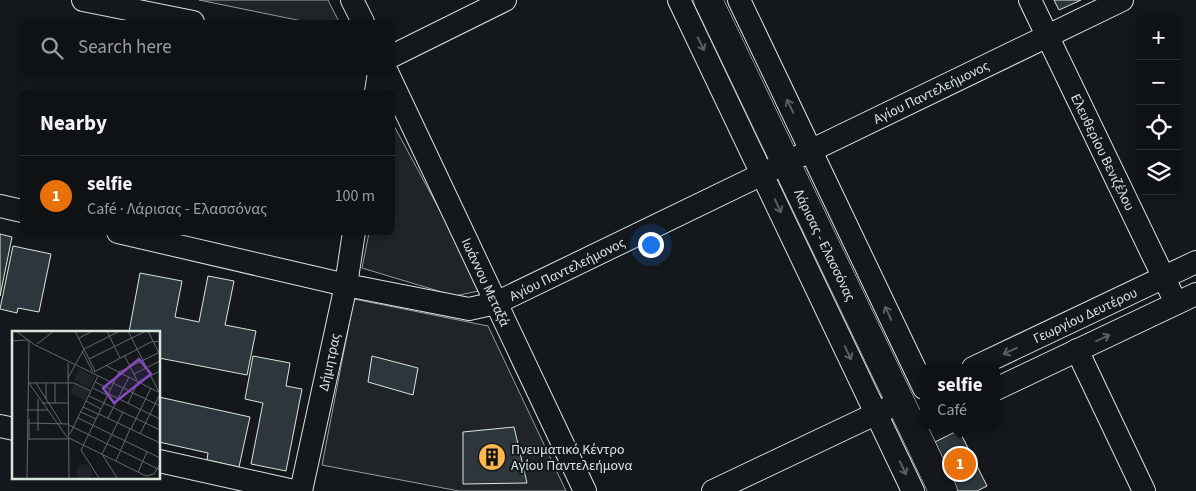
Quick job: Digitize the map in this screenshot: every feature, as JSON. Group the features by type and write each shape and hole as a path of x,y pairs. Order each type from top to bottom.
{"highway":[{"name":"Λάρισας - Ελασσόνας","path":"708,0 774,168 906,399 909,430 943,491"}],"street":[{"path":"83,0 183,20"},
{"path":"352,0 362,20"},
{"path":"395,55 505,0"},
{"path":"680,0 774,168"},
{"path":"713,491 906,399 811,150 739,0"},
{"name":"Ελευθερίου Βενιζέλου","path":"1030,0 1164,278 1186,298"},
{"name":"Αγίου Παντελεήμονος","path":"131,235 346,284 468,308 496,303 1122,0"},
{"path":"376,90 379,75"},
{"name":"Ιωάννου Μεταξά","path":"387,75 395,90"},
{"name":"Ιωάννου Μεταξά","path":"395,91 585,491"},
{"path":"0,206 20,211"},
{"name":"Δήμητρας","path":"301,491 346,284 354,235"},
{"name":"Γεωργίου Δευτέρου","path":"981,364 1196,262"},
{"name":"Γεωργίου Δευτέρου","path":"1000,387 1186,298"},
{"path":"1077,350 1144,491"},
{"path":"909,430 913,491"},
{"path":"160,461 294,491"}],"shaded area":[{"path":"199,0 328,0 338,20 297,20"},
{"path":"395,128 483,290 455,296 362,268 369,235 395,235"},
{"path":"354,299 488,326 566,491 459,491 322,465"}],"building":[{"path":"1054,0 1081,0 1059,10"},
{"path":"0,234 12,237 0,296"},
{"path":"13,246 51,254 39,312 18,308 17,313 0,309"},
{"path":"140,273 182,281 175,317 199,322 208,276 234,281 225,325 256,331 247,375 160,358 160,331 129,331"},
{"path":"253,356 290,363 286,386 302,389 286,471 251,464 263,403 245,399"},
{"path":"372,356 418,368 413,395 368,382"},
{"path":"160,397 250,417 239,467 207,460 208,453 160,442"},
{"name":"Πνευματικό Κέντρο Αγίου Παντελεήμονα","path":"514,427 527,483 463,484 463,432"},
{"path":"959,430 987,486 977,491 957,491 935,442"}],"place":[{"name":"Πνευματικό Κέντρο Αγίου Παντελεήμονα","path":"492,457"},
{"name":"selfie","path":"960,464"}]}
